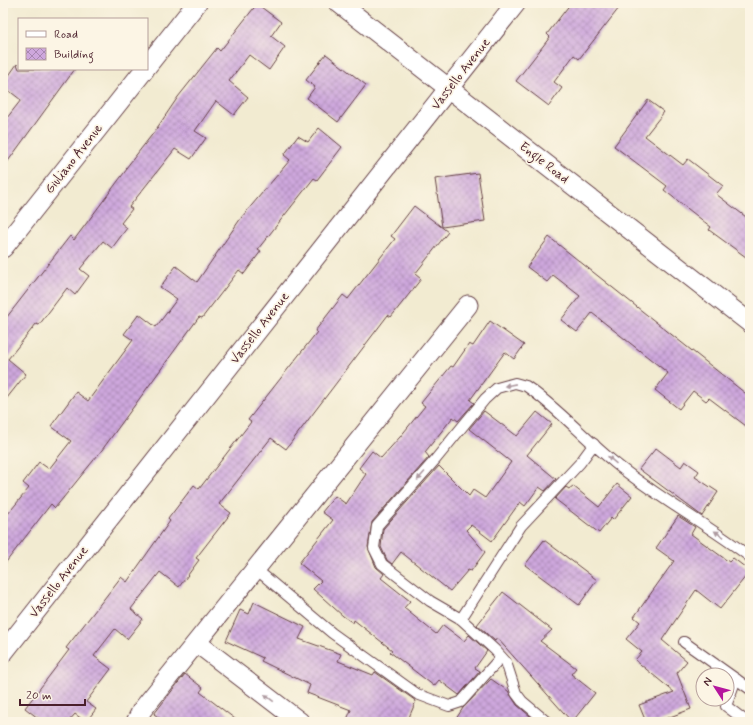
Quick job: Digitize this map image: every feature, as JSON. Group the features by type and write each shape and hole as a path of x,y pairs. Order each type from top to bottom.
{"street":[{"path":"148,65 197,3"},
{"name":"Engle Road","path":"339,3 750,324"},
{"name":"Vassello Avenue","path":"3,653 516,3"},
{"name":"Giuliano Avenue","path":"3,248 144,70"},
{"path":"136,722 142,710 468,305"},
{"path":"197,643 300,722"}],"lane":[{"path":"547,722 532,711 519,697 506,662 495,650 461,619 430,601 382,564 374,548 377,526 435,460 484,399 497,388 515,383 526,386 614,463 649,489 723,536 750,557"},
{"path":"461,619 521,526 580,463 594,444"},
{"path":"256,570 332,633 417,694 449,706 461,702 501,657"},
{"path":"684,642 750,689"},
{"path":"736,679 726,706 747,722"}],"building":[{"path":"571,3 623,3 579,59 574,55 554,82 562,88 549,106 516,81 550,37 547,34"},
{"path":"257,4 281,22 271,36 285,47 269,70 249,55 229,81 248,97 234,115 216,101 195,131 206,138 191,159 175,149 129,207 132,209 121,223 127,228 112,248 103,241 80,269 89,276 75,295 67,288 39,325 36,324 8,359 26,374 3,403 3,322 70,236 74,240 127,169 126,168 155,131 178,97 217,48 220,51"},
{"path":"326,54 366,85 338,122 307,98 315,87 306,80"},
{"path":"17,64 18,70 74,70 3,168 3,123 21,100 3,86"},
{"path":"648,100 664,112 645,136 683,165 688,159 723,186 716,194 750,220 750,260 709,230 711,227 664,190 667,186 614,146"},
{"path":"319,128 342,147 317,180 314,178 258,249 261,251 244,274 239,270 202,318 199,317 102,450 55,508 51,504 3,566 3,520 29,488 23,483 39,462 49,469 71,441 51,426 76,392 88,401 133,340 124,334 139,314 156,327 177,299 160,287 176,266 197,282 241,218 290,160 284,155 298,136 308,142"},
{"path":"478,173 485,221 442,227 435,179"},
{"path":"414,206 448,232 415,274 421,279 391,317 388,315 286,449 271,438 219,504 231,513 196,558 199,560 179,587 160,572 131,609 143,619 127,639 115,629 94,656 111,669 86,702 96,709 86,722 75,714 68,722 43,722 25,708 69,650 66,648 121,577 127,582 170,521 168,519 194,485 199,489 251,422 248,420 317,332 315,331 343,295 348,299 395,239 391,236"},
{"path":"549,237 750,397 750,429 709,398 706,401 693,391 679,409 655,390 668,373 592,313 577,332 561,320 580,296 553,275 547,282 527,267"},
{"path":"490,321 524,345 514,359 505,352 470,400 474,403 458,421 453,417 425,452 429,457 372,522 368,547 376,567 384,574 381,578 410,601 404,608 436,634 443,625 464,641 469,635 487,651 475,668 480,671 459,695 439,680 434,686 390,652 392,650 354,620 353,623 343,616 313,589 321,581 299,563 333,520 322,512 335,496 346,504 366,474 359,468 372,451 381,458 425,406 421,403 451,366 453,367 469,344 473,346"},
{"path":"484,411 517,436 537,412 552,424 527,455 556,479 545,491 539,487 525,506 520,502 492,541 471,525 466,530 485,552 471,571 468,570 450,591 401,552 392,564 387,560 381,547 383,529 439,466 469,496 473,490 485,498 511,462 469,429"},
{"path":"656,448 681,467 685,461 699,471 695,477 718,492 702,516 639,469"},
{"path":"617,484 632,496 613,520 611,518 599,533 555,499 566,487 569,489 573,486 599,507"},
{"path":"678,516 695,527 691,534 729,562 733,558 750,571 720,609 696,590 662,640 687,661 677,673 691,709 657,722 646,722 639,705 674,692 635,660 642,652 626,639 640,622 634,617 674,561 656,548"},
{"path":"544,540 597,580 579,605 525,565"},
{"path":"503,592 552,630 540,641 576,668 571,674 595,693 572,722 497,638 495,641 477,625"},
{"path":"254,602 305,627 299,639 341,654 338,661 373,675 375,672 416,701 407,722 346,722 351,710 307,693 310,685 261,661 263,658 226,641 240,610 249,614"},
{"path":"185,674 203,688 200,692 239,722 165,722 154,714"},
{"path":"491,679 508,691 517,705 537,722 454,722 463,708"}]}
